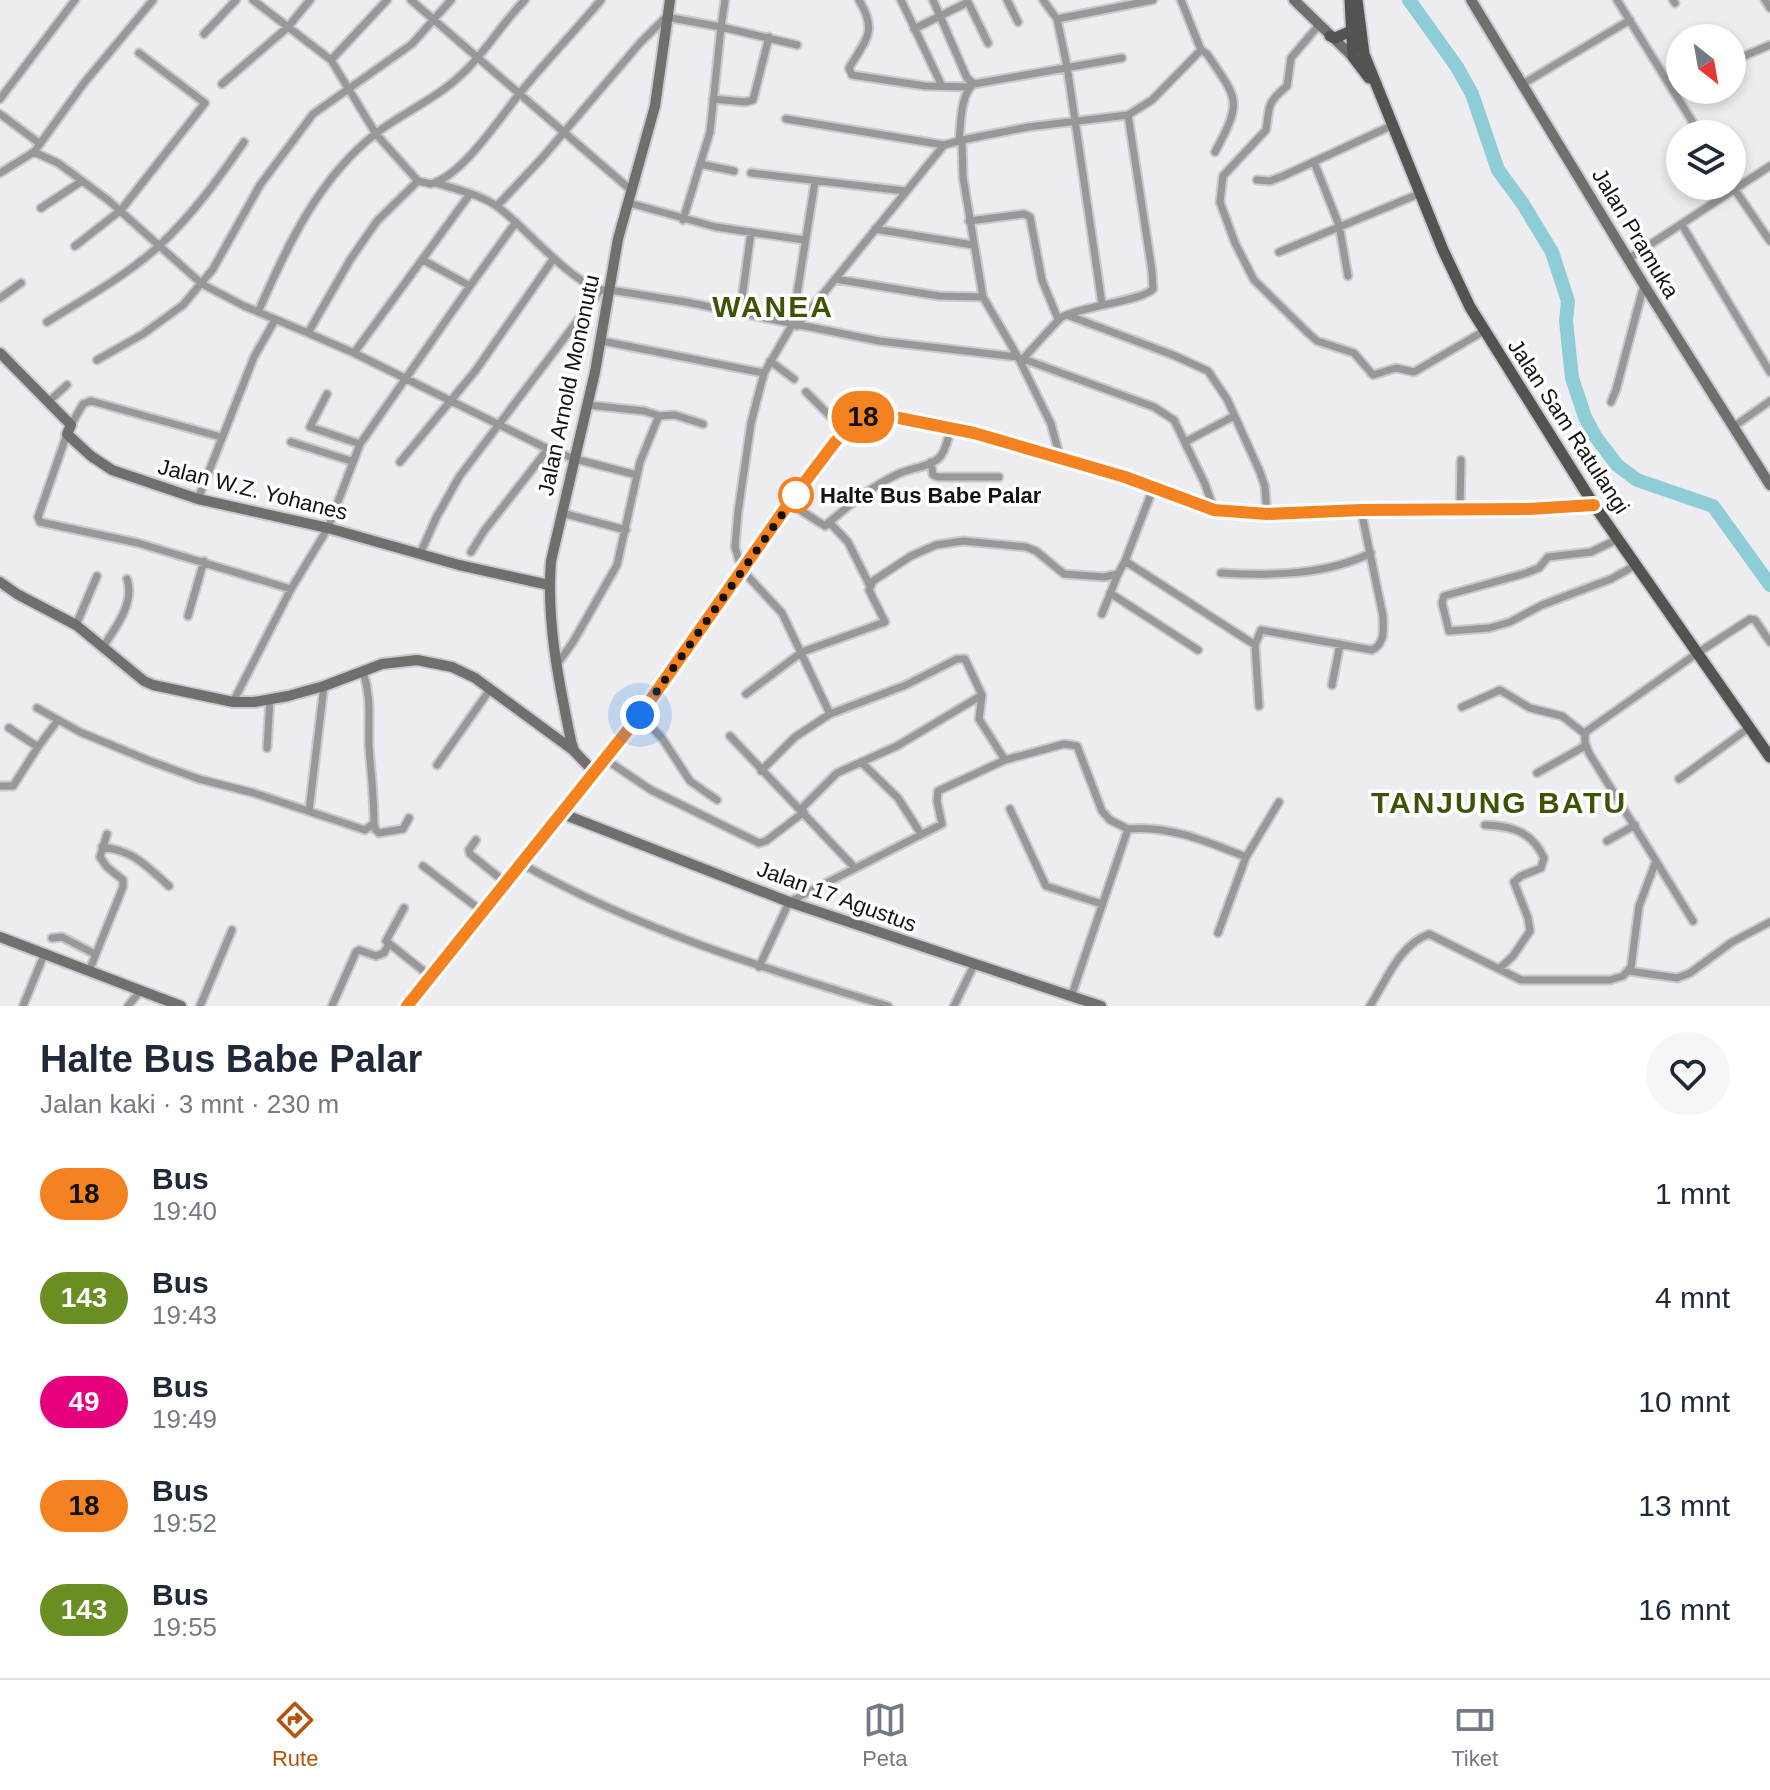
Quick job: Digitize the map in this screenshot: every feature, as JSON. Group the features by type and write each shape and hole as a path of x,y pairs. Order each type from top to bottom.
{"main road":[{"path":"1350,0 1351,31 1357,57"},
{"path":"1357,0 1357,57"},
{"path":"1330,36 1335,38 1351,31"},
{"name":"Jalan Sam Ratulangi","path":"1357,57 1380,91 1456,281 1484,331 1594,505 1770,757"}],"street":[{"path":"0,99 75,0"},
{"path":"0,173 34,152 84,83 153,0"},
{"path":"204,34 236,0"},
{"path":"253,0 331,60 376,134 418,181 436,183 497,206 592,288 915,346 1020,358 1169,415 1205,484 1214,510"},
{"path":"222,84 288,27 310,0"},
{"path":"331,60 387,0"},
{"path":"411,0 632,191"},
{"path":"97,360 166,319 183,305 202,284 260,185 313,114 395,58 435,21 451,0"},
{"path":"258,312 280,261 310,206 350,158 376,134 450,84 525,0"},
{"path":"436,183 482,143 520,93 601,0"},
{"name":"Jalan Arnold Mononutu","path":"574,751 558,663 549,585 551,561 602,341 605,291 655,106 670,0"},
{"path":"683,220 710,132 725,0"},
{"path":"859,0 870,24 870,35 849,68 852,75 868,79 972,86 1122,58"},
{"path":"901,0 942,86"},
{"path":"933,0 972,86"},
{"path":"1007,0 1018,22"},
{"path":"1043,0 1057,19 1067,66 1102,304"},
{"path":"1057,19 1153,0"},
{"path":"1181,0 1201,50 1206,52 1232,91 1234,101 1229,123 1215,152"},
{"path":"1294,0 1318,26 1357,57"},
{"name":"Jalan Pramuka","path":"1471,0 1770,485"},
{"path":"1617,0 1666,80"},
{"path":"1765,0 1770,8"},
{"path":"914,29 967,1 988,43"},
{"path":"497,206 666,17 797,45"},
{"path":"1521,85 1630,20"},
{"path":"1318,26 1291,58 1287,86 1276,94 1266,111 1266,130 1223,176 1220,202 1235,243 1254,280 1317,341 1354,353 1373,375 1396,368 1405,368 1413,373 1484,331"},
{"path":"713,99 753,100 769,37"},
{"path":"1746,55 1770,45"},
{"path":"786,119 944,145 1028,127 1128,115 1152,100 1201,50"},
{"path":"75,246 121,210 205,103 139,53"},
{"path":"972,86 962,114 961,140 969,221 983,297 1020,358 1055,433 1060,457"},
{"path":"0,114 39,143"},
{"path":"1020,358 1048,334 1058,319 1102,304 1147,295 1153,284 1128,115"},
{"path":"1257,180 1270,181 1393,125"},
{"path":"47,322 112,281 160,244 213,186 244,142"},
{"path":"830,714 782,613 742,570 735,547 747,440 764,373 794,325 944,145"},
{"path":"34,152 48,157 121,210 202,284 275,320 354,353 548,449 637,475"},
{"path":"1314,162 1339,225 1348,276"},
{"path":"700,164 734,171"},
{"path":"1746,180 1770,166"},
{"path":"751,173 905,191"},
{"path":"41,208 82,181"},
{"path":"308,333 350,260 377,221 418,181"},
{"path":"794,325 804,240 815,182"},
{"path":"1279,252 1421,193"},
{"path":"354,353 470,194"},
{"path":"1628,259 1716,200"},
{"path":"1742,200 1770,241"},
{"path":"629,203 683,220 804,240"},
{"path":"969,221 1024,214 1030,217 1042,280 1058,319"},
{"path":"233,702 291,589 328,528 360,444 516,222"},
{"path":"1682,225 1770,372"},
{"path":"875,229 973,245"},
{"path":"740,313 751,232"},
{"path":"400,462 501,337 554,258"},
{"path":"423,260 470,286"},
{"path":"835,279 939,296 983,297"},
{"path":"0,298 21,283"},
{"path":"1611,402 1644,285"},
{"path":"420,554 451,490 499,424 605,291"},
{"path":"1067,315 1208,371 1221,389 1265,487 1267,514"},
{"path":"198,499 254,357 275,320"},
{"path":"602,341 764,373"},
{"name":"Jalan W.Z. Yohanes","path":"0,353 48,402 91,456 112,470 198,499 328,528 549,585"},
{"path":"770,361 794,379"},
{"path":"48,402 67,385"},
{"path":"806,392 845,431"},
{"path":"327,394 310,427 360,444"},
{"path":"221,437 91,401 83,404 69,429 38,517 40,522 138,543 291,589"},
{"path":"1733,427 1770,401"},
{"path":"588,405 644,411 658,416 675,415 703,424"},
{"path":"407,1006 640,715 789,503 845,431 861,417 879,414 1060,457 1154,486 1214,510 1267,514 1594,505"},
{"path":"558,663 612,577 645,445 658,416"},
{"path":"1185,442 1234,416"},
{"path":"789,503 822,526 882,481 942,455 951,429"},
{"path":"291,442 351,461"},
{"path":"471,552 548,449"},
{"path":"1460,509 1461,460"},
{"path":"931,462 933,475 938,477 999,477"},
{"path":"1102,614 1154,486"},
{"path":"1259,706 1255,645 1262,630 1372,650 1382,640 1383,616 1361,510"},
{"path":"562,513 626,530"},
{"path":"746,694 802,652 885,622 848,542 829,522"},
{"path":"1619,539 1591,552 1548,557 1539,569 1444,596 1442,603 1449,631 1489,628 1510,622 1542,605 1611,579 1636,565"},
{"path":"870,586 911,556 936,545 963,541 1026,547 1036,551 1064,574 1104,577 1118,574"},
{"path":"1221,573 1286,573 1326,569 1371,553"},
{"path":"188,616 204,561"},
{"path":"1125,561 1255,645"},
{"path":"76,625 97,576"},
{"path":"103,647 124,615 130,588 127,579"},
{"path":"0,582 76,625 149,683 233,702 270,699 324,686 392,661 417,660 452,667 491,688 574,751 595,773"},
{"path":"1110,593 1198,650"},
{"path":"1585,734 1750,619 1755,620 1770,642"},
{"path":"1332,685 1340,644"},
{"path":"761,771 795,737 830,714 906,685 959,659 967,661 982,695 979,719 1005,760"},
{"path":"363,671 370,697 368,728 375,829 379,833 394,832 403,829 409,818"},
{"path":"309,811 324,686"},
{"path":"437,765 491,688"},
{"path":"1462,707 1500,690 1530,708 1562,716 1585,734"},
{"path":"605,759 651,790 759,843 766,841 802,810 832,776 897,746 982,695"},
{"path":"267,748 270,699"},
{"path":"37,708 80,732 199,779 362,830 374,823"},
{"path":"640,715 662,738 690,781 717,800"},
{"path":"0,786 13,786 55,724"},
{"path":"1679,779 1750,727"},
{"path":"9,728 38,747"},
{"path":"1585,734 1585,746 1693,921"},
{"path":"730,736 854,867"},
{"path":"759,967 789,902 943,822 937,801 938,791 1005,760 1064,744 1077,746 1102,811 1110,820 1128,829 1175,832 1246,857"},
{"path":"1537,773 1585,746"},
{"path":"861,762 898,798 921,834"},
{"path":"1218,933 1246,857 1279,802"},
{"path":"1010,809 1046,886 1102,904"},
{"name":"Jalan 17 Agustus","path":"563,814 789,902 1067,1000 1101,1006"},
{"path":"1485,825 1522,831 1533,839 1544,858 1541,868 1514,882 1530,931 1513,956 1499,969"},
{"path":"1607,841 1635,825"},
{"path":"1067,1000 1128,829"},
{"path":"89,971 123,885 121,878 100,857 107,834"},
{"path":"476,840 468,851 470,854 506,883"},
{"path":"102,847 127,851 169,886"},
{"path":"1629,971 1639,906 1656,861"},
{"path":"522,864 610,909 759,967 888,1006"},
{"path":"423,866 483,912"},
{"path":"404,908 387,939 389,944 431,977"},
{"path":"1370,1006 1404,953 1429,934 1525,980 1610,980 1629,971 1677,978 1690,973 1732,942 1770,922"},
{"path":"200,1006 232,930"},
{"path":"0,937 181,1006"},
{"path":"52,938 62,937 95,954"},
{"path":"332,1006 356,952 359,950 376,956 384,953 389,944"},
{"path":"23,1006 44,955"},
{"path":"954,1006 974,965"},
{"path":"128,1006 141,990"}],"waterway":[{"path":"1409,0 1457,67 1472,94 1498,170 1552,252 1568,301 1566,321 1572,378 1595,436 1617,465 1637,480 1713,506 1770,585"}],"bus line":[{"name":"18","path":"407,1006 640,715 789,503 835,442 861,417 879,414 974,433 1154,486 1214,510 1267,514 1594,505"}],"place":[{"name":"Halte Bus Babe Palar","path":"796,495"}],"district":[{"name":"WANEA","path":"773,307"},
{"name":"TANJUNG BATU","path":"1499,803"}],"route":[{"path":"640,715 796,495"}]}
